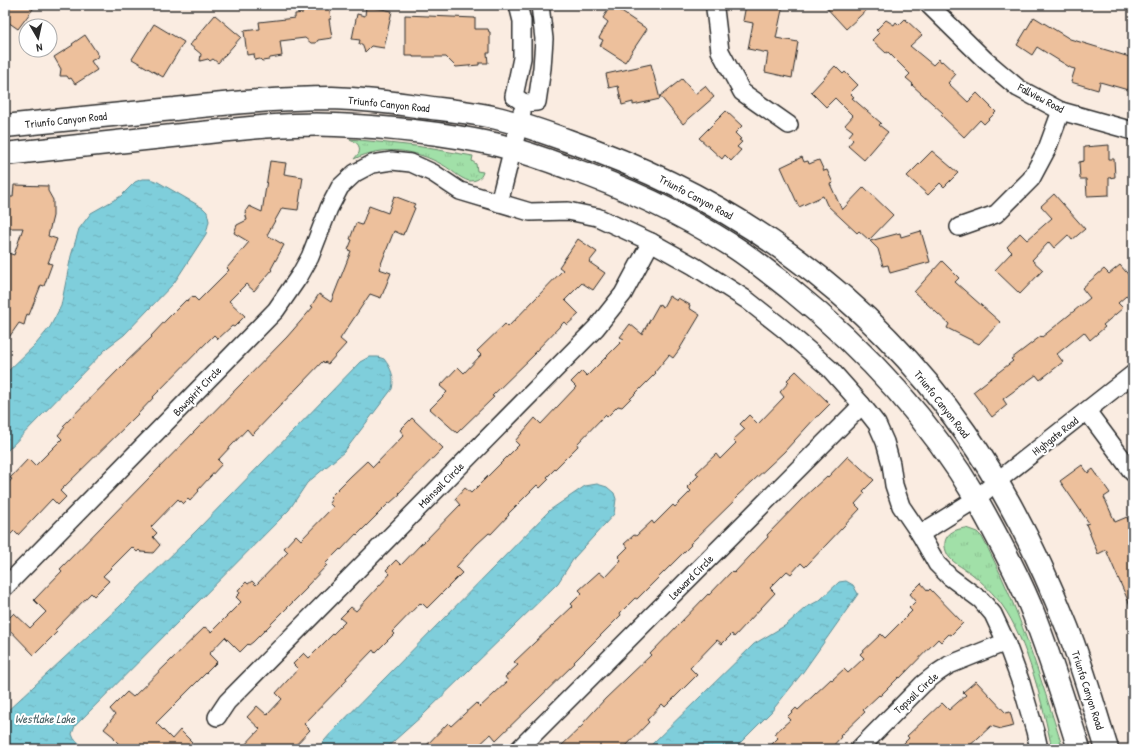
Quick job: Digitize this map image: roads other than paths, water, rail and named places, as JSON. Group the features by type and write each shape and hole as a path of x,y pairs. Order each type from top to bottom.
{"street":[{"path":"518,5 522,21 522,58 514,96 524,103 537,102 542,68 544,39 540,5"},
{"path":"716,5 715,9 720,51 742,92 789,125"},
{"name":"Fallview Road","path":"930,5 985,60 1018,88 1061,111 1133,131"},
{"name":"Triunfo Canyon Road","path":"5,126 252,101 332,98 384,102 450,110 500,119 518,124 604,152 697,195 752,228 792,255 834,288 871,322 920,374 966,433 1028,539 1046,578 1068,629 1107,749"},
{"path":"524,103 499,203 530,212 568,211 597,217 651,242 694,266 747,300 785,330 830,369 862,405 876,424 885,442 891,464 894,485 901,506 920,534 937,564 950,577 981,600 993,614 1006,642 1021,683 1039,749"},
{"path":"959,227 996,214 1031,179 1047,149 1061,111"},
{"path":"5,154 272,126 332,125 377,127 438,134 513,149 597,177 645,198 692,222 736,248 814,308 877,368 936,440 976,499 1008,557 1028,601 1055,675 1079,749"},
{"name":"Bowspirit Circle","path":"5,587 276,310 300,275 310,257 329,208 340,186 355,173 372,164 392,162 411,163 433,173 460,191 499,203"},
{"name":"Mainsail Circle","path":"217,717 227,702 596,328 623,294 651,242"},
{"name":"Highgate Road","path":"976,499 1133,374"},
{"name":"Leeward Circle","path":"519,749 862,405"},
{"path":"1087,411 1133,473"},
{"path":"920,534 976,499"},
{"name":"Topsail Circle","path":"859,749 923,684 937,673 949,665 1006,642"}],"water":[{"path":"142,179 150,179 158,182 203,208 207,212 209,221 206,234 174,283 124,335 108,347 5,453 5,374 36,344 50,327 61,306 71,256 79,229 91,213 121,196 135,182"},
{"name":"Westlake Lake","path":"369,357 384,359 393,377 392,389 344,452 307,483 289,510 75,726 72,734 74,739 86,749 5,749 5,713 119,607 197,530 360,362"},
{"path":"597,484 607,487 614,493 616,499 614,514 574,558 558,583 423,715 385,749 317,749 550,510 585,486"},
{"path":"846,581 853,585 858,594 803,672 771,712 734,749 647,749 754,644 786,625 805,608 820,600 839,582"}]}
